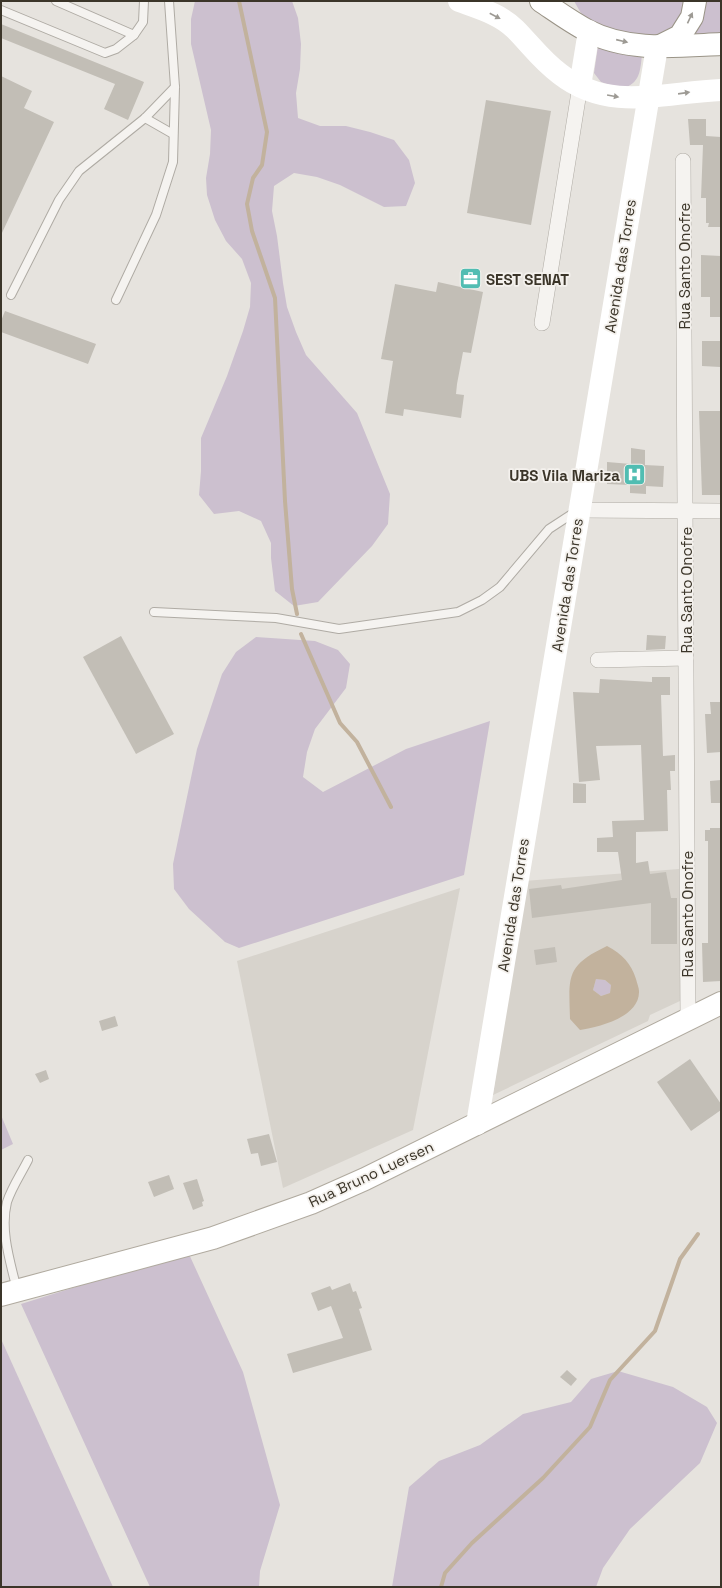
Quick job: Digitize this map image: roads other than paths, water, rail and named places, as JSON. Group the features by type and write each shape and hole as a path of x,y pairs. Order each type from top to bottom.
{"main road":[{"path":"458,1 497,16 514,28 543,60 560,75 580,86 603,94 625,98 648,98 699,91 721,90"},
{"path":"541,1 589,31 611,39 657,47 721,44"},
{"path":"569,1 572,10 589,31 580,86"},
{"path":"657,47 680,36 692,17 695,1"},
{"name":"Avenida das Torres","path":"477,1124 657,47"},
{"name":"Rua Bruno Luersen","path":"9,1293 163,1252 263,1221 311,1203 365,1179 721,1003"}],"street":[{"path":"542,323 580,86"},
{"name":"Rua Santo Onofre","path":"683,161 688,1019"},
{"path":"579,510 721,511"},
{"path":"598,660 686,658"}],"lane":[{"path":"56,1 134,35"},
{"path":"1,10 105,52 116,49 134,35 143,22 144,1"},
{"path":"116,300 156,215 173,162 175,87 169,1"},
{"path":"11,295 59,200 79,171 145,118 175,87"},
{"path":"145,118 173,134"},
{"path":"154,612 276,618 340,629 458,612 482,600 500,588 549,529 579,510"},
{"path":"9,1293 3,1218 7,1201 28,1160"}],"waterway":[{"path":"239,1 267,132 262,165 253,178 247,204 252,231 275,298 285,501 292,589 297,614"},
{"path":"301,634 340,723 357,742 391,807"},
{"path":"441,1587 445,1573 472,1543 543,1478 590,1427 610,1380 655,1331 680,1259 698,1234"}],"place":[{"name":"SEST SENAT","path":"471,279"},
{"name":"UBS Vila Mariza","path":"635,475"}]}
